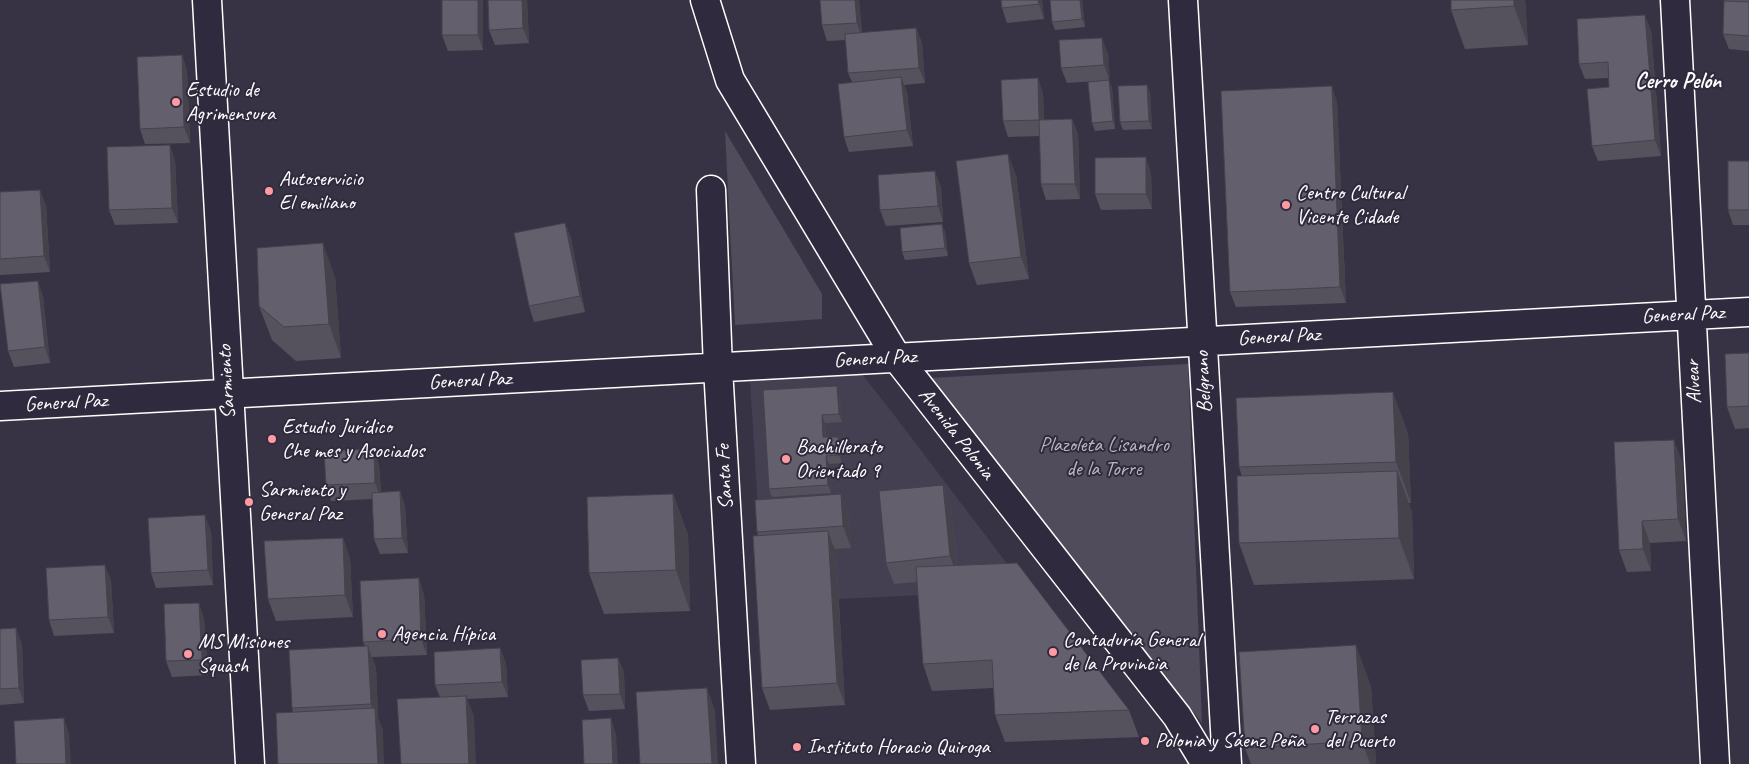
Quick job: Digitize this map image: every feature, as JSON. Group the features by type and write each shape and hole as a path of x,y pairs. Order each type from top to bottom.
{"street":[{"name":"Sarmiento","path":"207,0 250,764"},
{"name":"Avenida Polonia","path":"704,0 730,80 897,358 1177,716 1206,764"},
{"name":"Belgrano","path":"1183,0 1227,764"},
{"name":"Alvear","path":"1675,0 1715,764"},
{"name":"Santa Fe","path":"711,190 718,368 740,764"},
{"name":"General Paz","path":"0,406 1749,312"}],"shaded area":[{"path":"861,373 1027,590 838,599 835,553 761,557 750,380"}],"green space":[{"path":"725,131 822,294 822,319 735,325"},
{"name":"Plazoleta Lisandro de la Torre","path":"1188,364 1202,723 930,378"}],"building":[{"path":"442,0 478,0 478,35 442,35"},
{"path":"488,0 522,0 523,28 489,30"},
{"path":"820,0 855,0 857,23 822,25"},
{"path":"1001,0 1038,0 1039,4 1002,8"},
{"path":"1050,0 1080,0 1082,19 1052,22"},
{"path":"1451,0 1514,0 1514,6 1451,10"},
{"path":"1724,1 1749,2 1749,36 1723,34"},
{"path":"1645,15 1655,140 1592,146 1587,89 1609,87 1608,62 1579,64 1577,19"},
{"path":"916,28 919,68 848,73 845,34"},
{"path":"1102,38 1104,65 1061,68 1059,40"},
{"path":"182,55 184,127 140,129 137,57"},
{"path":"901,77 907,130 844,137 838,84"},
{"path":"1038,78 1039,120 1003,121 1001,80"},
{"path":"1109,80 1113,121 1092,123 1088,82"},
{"path":"1147,85 1149,121 1120,122 1118,86"},
{"name":"Centro Cultural Vicente Cidade","path":"1332,86 1340,287 1230,292 1221,91"},
{"path":"1072,119 1075,184 1041,184 1039,120"},
{"path":"170,145 172,208 109,210 107,147"},
{"path":"1008,154 1021,257 969,263 956,161"},
{"path":"1146,157 1146,194 1095,194 1095,158"},
{"path":"1728,161 1749,161 1749,210 1728,210"},
{"path":"935,171 938,206 880,210 878,175"},
{"path":"40,190 44,256 0,259 0,192"},
{"path":"565,223 580,296 529,306 514,233"},
{"path":"942,224 945,248 902,252 900,228"},
{"path":"323,243 329,324 284,327 259,306 257,248"},
{"path":"38,281 45,347 8,351 0,284"},
{"path":"1749,353 1749,406 1727,407 1725,354"},
{"path":"837,386 839,414 822,415 823,437 838,437 839,455 826,456 828,485 769,489 763,390"},
{"path":"1393,392 1396,462 1239,467 1236,398"},
{"path":"1674,440 1678,519 1642,521 1643,549 1619,550 1614,442"},
{"path":"374,449 375,483 326,485 324,451"},
{"path":"1397,471 1399,538 1239,543 1237,476"},
{"path":"943,485 950,556 886,563 879,491"},
{"path":"400,491 402,538 374,539 372,493"},
{"path":"673,494 676,570 589,573 587,497"},
{"path":"841,494 843,526 757,532 755,500"},
{"path":"205,515 208,570 151,573 148,518"},
{"path":"828,531 837,683 762,688 753,536"},
{"path":"343,538 345,595 268,599 264,541"},
{"path":"1017,563 1129,710 995,715 992,660 923,664 916,567"},
{"path":"105,565 108,617 49,620 46,568"},
{"path":"419,578 421,639 363,642 360,581"},
{"path":"199,603 202,660 166,661 164,604"},
{"path":"16,628 19,688 0,689 0,629"},
{"path":"1356,645 1362,741 1245,748 1239,652"},
{"path":"368,646 371,704 292,708 289,650"},
{"path":"500,648 502,682 435,685 434,652"},
{"path":"618,658 620,694 583,695 581,660"},
{"path":"707,688 712,764 640,764 636,692"},
{"path":"466,696 469,764 401,764 397,699"},
{"path":"375,708 378,764 278,764 276,713"},
{"path":"64,718 66,764 16,764 14,721"},
{"path":"611,718 613,764 584,764 582,720"}],"place":[{"name":"Estudio de Agrimensura","path":"176,102"},
{"name":"Autoservicio El emiliano","path":"269,191"},
{"name":"Centro Cultural Vicente Cidade","path":"1286,205"},
{"name":"Estudio Jurídico Che mes y Asociados","path":"272,439"},
{"name":"Bachillerato Orientado 9","path":"786,459"},
{"name":"Sarmiento y General Paz","path":"249,502"},
{"name":"Agencia Hípica","path":"382,634"},
{"name":"Contaduría General de la Provincia","path":"1053,652"},
{"name":"MS Misiones Squash","path":"188,654"},
{"name":"Terrazas del Puerto","path":"1315,729"},
{"name":"Polonia y Sáenz Peña","path":"1145,741"},
{"name":"Instituto Horacio Quiroga","path":"797,747"}],"district":[{"name":"Cerro Pelón","path":"1678,82"}]}
